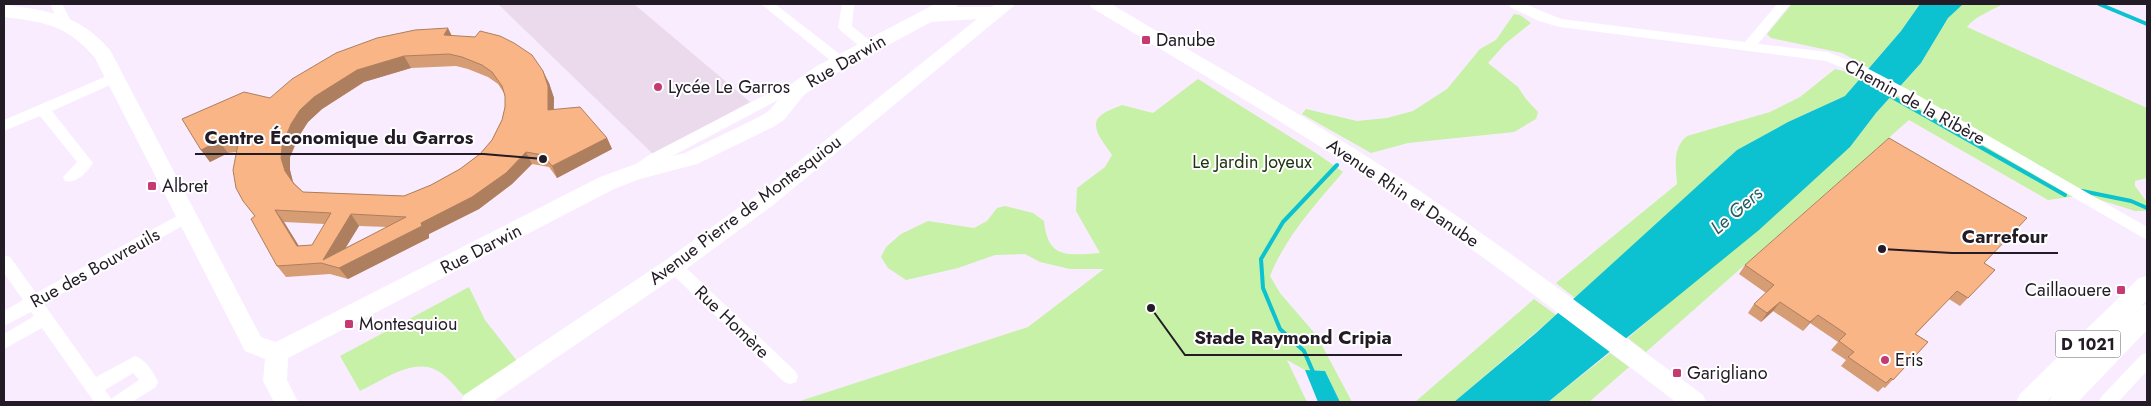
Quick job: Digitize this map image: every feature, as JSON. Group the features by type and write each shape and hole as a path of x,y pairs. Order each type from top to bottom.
{"main road":[{"name":"D 1021","path":"2029,402 2147,286"},
{"name":"D 1021","path":"2062,402 2147,314"}],"street":[{"path":"56,4 65,23"},
{"path":"767,4 841,62"},
{"path":"848,4 845,27 869,47"},
{"name":"Rue Darwin","path":"277,353 608,183 636,172 690,159 766,122 777,115 797,90 822,72 949,4"},
{"name":"Avenue Rhin et Danube","path":"1098,4 1399,188 1543,288 1694,402"},
{"name":"Chemin de la Ribère","path":"1515,4 1544,18 1560,22 1828,57 1858,68 1902,92 2147,234"},
{"path":"1748,46 1784,4"},
{"name":"Rue Darwin","path":"923,18 1001,9"},
{"name":"Avenue Pierre de Montesquiou","path":"473,402 674,266 765,200 1001,9"},
{"path":"4,11 45,17 65,23 92,40 102,55 254,344 277,353 275,381 286,402"},
{"path":"4,126 114,78"},
{"path":"636,172 654,160 776,95 797,90"},
{"path":"42,108 86,164 70,177"},
{"name":"Rue des Bouvreuils","path":"4,319 186,217"},
{"path":"4,261 104,402"},
{"name":"Rue Homère","path":"674,266 790,378"},
{"name":"Rue des Bouvreuils","path":"4,342 44,318"},
{"path":"2107,402 2147,360"},
{"path":"93,388 135,362 150,382 118,402"}],"shaded area":[{"name":"Lycée Le Garros","path":"498,4 634,4 750,102 653,154"}],"green space":[{"path":"1792,4 1920,4 1901,31 1869,68 1842,53 1771,38 1767,34"},
{"path":"2003,4 1980,16 1967,27 2147,108 2147,178 2135,181 2135,186 2146,201 2146,211 2135,211 2085,195 2048,200 1909,120 1646,352 1628,338 1850,147 1876,113 1921,63 1948,18 1961,5"},
{"path":"1514,14 1520,15 1531,23 1505,44 1488,63 1518,87 1538,112 1536,119 1514,132 1408,143 1371,153 1302,114 1306,109 1357,121 1387,118 1413,111 1447,89 1480,49 1496,40"},
{"path":"1835,69 1861,77 1845,96 1788,122 1737,150 1575,298 1556,283 1677,184 1677,152 1682,141 1687,136 1770,112 1800,97"},
{"name":"Le Jardin Joyeux","path":"1198,79 1343,172 1293,234 1270,276 1280,293 1317,336 1352,402 1340,402 1325,371 1305,370 1287,360 1307,402 797,402 1028,327 1104,269 1070,269 1040,262 1025,254 995,255 958,268 906,280 888,268 881,257 886,247 901,234 928,221 974,228 987,221 997,208 1005,206 1033,213 1044,221 1046,234 1055,249 1069,254 1100,253 1076,211 1077,188 1105,167 1112,155 1099,136 1096,125 1097,120 1105,113 1122,105 1153,113"},
{"path":"469,287 485,320 517,361 464,396 443,375 427,367 417,367 397,372 360,391 340,356"},
{"path":"1534,299 1556,315 1454,402 1415,402"},
{"path":"1610,353 1629,367 1589,402 1548,402"}],"water":[{"name":"Le Gers","path":"1920,4 1981,4 1962,5 1948,18 1921,63 1876,113 1850,147 1759,230 1548,402 1454,402 1536,333 1737,150 1788,122 1845,96 1901,31"},
{"path":"1305,370 1325,371 1340,402 1318,402"}],"building":[{"path":"448,28 444,35 475,37 480,31 500,36 514,43 532,55 543,71 548,86 548,110 580,107 607,138 552,166 543,155 526,152 506,173 472,197 421,223 422,226 339,268 321,263 277,266 251,219 255,216 243,201 236,188 233,170 239,139 219,141 201,150 182,119 244,92 270,98 292,79 336,53 377,38 415,30","holes":["449,54 482,65 492,72 502,86 505,96 502,120 492,140 480,154 460,169 431,185 404,196 303,192 294,184 285,171 281,158 282,146 291,124 300,110 314,97 357,70 404,56","275,210 331,213 312,245 297,246","351,214 406,217 323,260"]},
{"path":"1889,138 2027,218 1984,263 1995,270 1968,298 1957,291 1915,334 1928,342 1893,380 1891,378 1886,383 1848,357 1854,352 1839,341 1846,334 1818,315 1810,322 1780,302 1767,313 1754,304 1774,285 1745,265"}],"waterway":[{"path":"2099,4 2147,24"},
{"path":"1887,94 2065,195"},
{"path":"1314,374 1304,351 1280,329 1263,288 1261,259 1283,222 1337,165"},
{"path":"2082,191 2131,201 2147,208"}],"place":[{"name":"Danube","path":"1146,40"},
{"name":"Lycée Le Garros","path":"658,87"},
{"name":"Centre Économique du Garros","path":"543,159"},
{"name":"Albret","path":"152,186"},
{"name":"Carrefour","path":"1882,249"},
{"name":"Caillaouere","path":"2121,290"},
{"name":"Stade Raymond Cripia","path":"1151,308"},
{"name":"Montesquiou","path":"349,324"},
{"name":"Eris","path":"1885,360"},
{"name":"Garigliano","path":"1677,373"}]}
